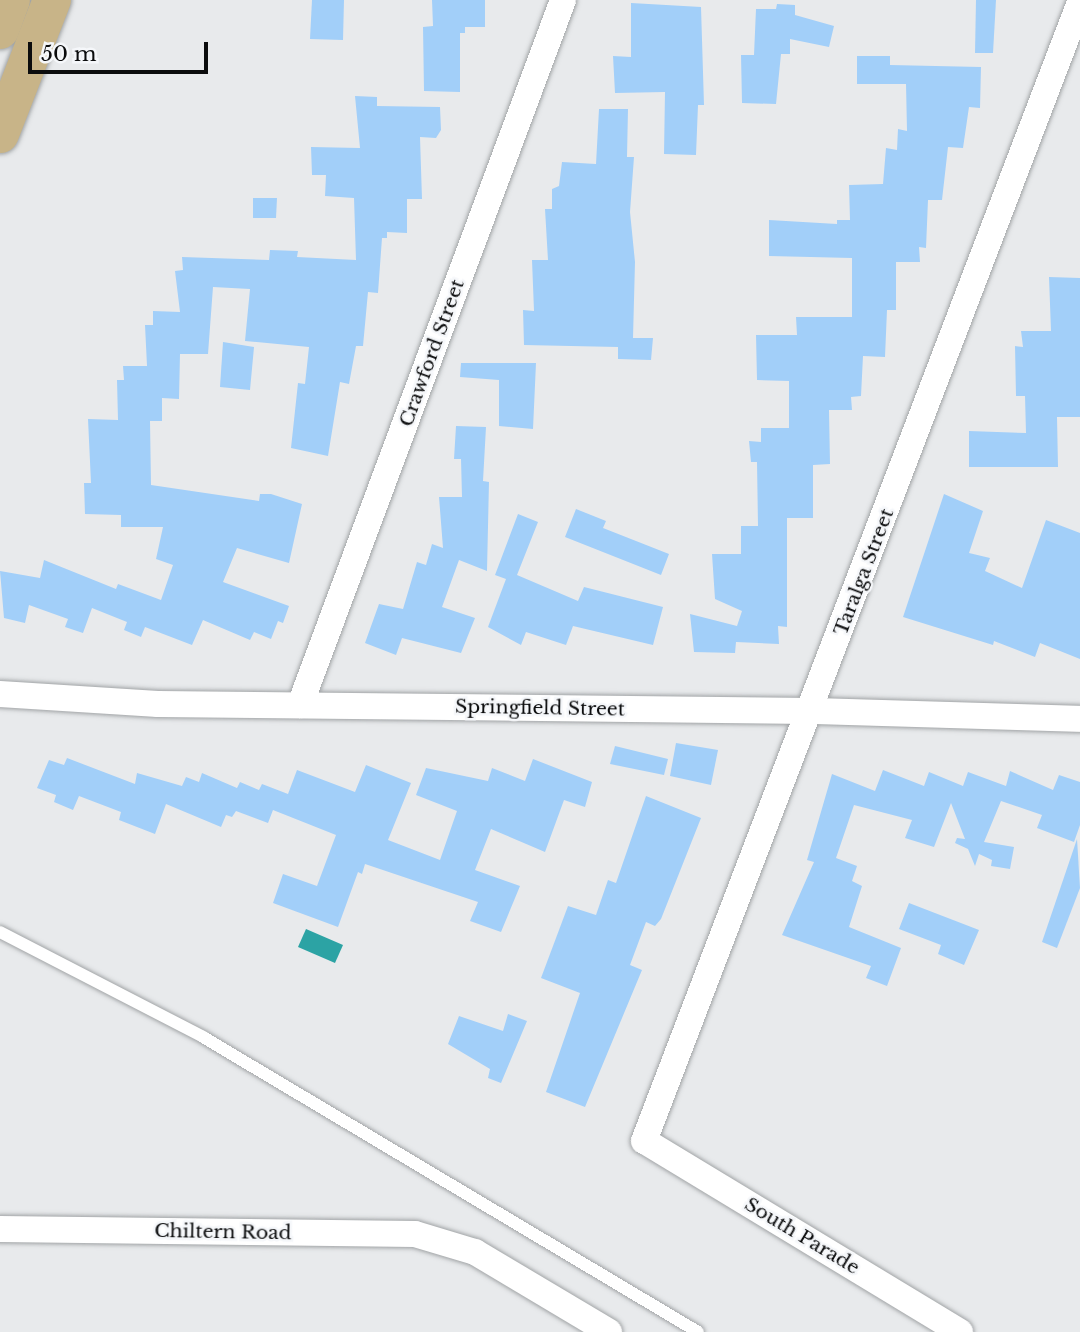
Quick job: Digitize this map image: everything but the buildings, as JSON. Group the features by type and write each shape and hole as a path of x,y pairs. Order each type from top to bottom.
{"main road":[{"path":"0,30 11,0"},
{"path":"0,134 52,0"}],"street":[{"name":"Crawford Street","path":"300,705 564,0"},
{"name":"Taralga Street","path":"644,1141 811,711 1080,2"},
{"name":"Springfield Street","path":"0,694 93,702 811,711 1080,719"},
{"name":"South Parade","path":"644,1141 960,1332"},
{"name":"Chiltern Road","path":"0,1229 415,1234 446,1241 485,1258 609,1332"}],"lane":[{"path":"0,932 203,1037 698,1332"}],"water":[{"path":"306,929 343,945 335,963 298,947"}]}
